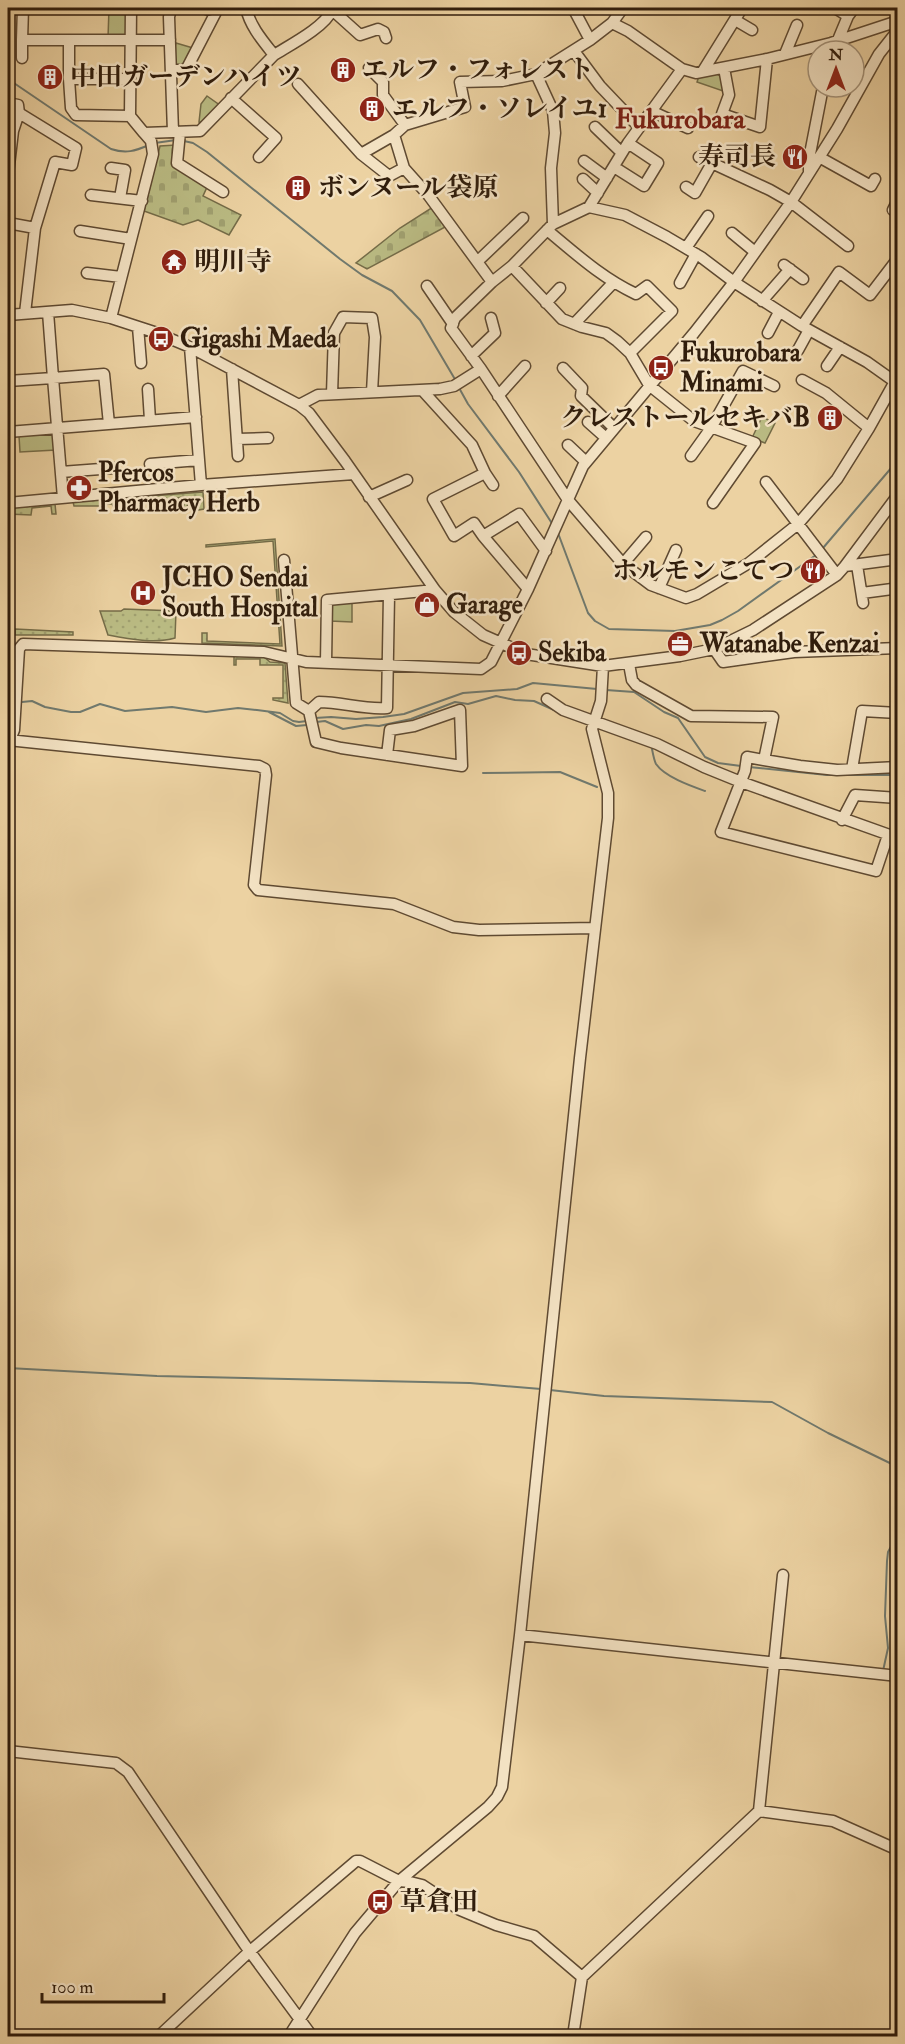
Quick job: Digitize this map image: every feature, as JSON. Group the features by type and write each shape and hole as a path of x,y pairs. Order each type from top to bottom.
{"street":[{"path":"22,58 23,8"},
{"path":"111,318 142,201 149,141 130,116 130,8"},
{"path":"171,8 169,16 178,136 177,163 223,192"},
{"path":"172,70 192,72 216,12 204,8"},
{"path":"246,8 258,35 274,55"},
{"path":"573,8 590,40"},
{"path":"361,154 394,135 405,125 465,107 460,82 502,81 536,74 590,40 612,23 623,8"},
{"path":"703,71 742,8"},
{"path":"834,8 851,12 836,39"},
{"path":"331,9 360,35 378,29 384,32 386,38"},
{"path":"149,141 198,131 274,55 330,16 331,9"},
{"path":"735,20 752,30"},
{"path":"849,39 897,21"},
{"path":"612,23 628,31 682,69 696,73 806,50"},
{"path":"785,54 797,25"},
{"path":"595,928 510,930 453,927 394,904 258,890 254,885 265,769 248,764 9,740 15,730 19,649 23,644 264,652 306,662 481,669 491,662 528,589 586,462 734,282 791,202 879,54 897,30"},
{"path":"22,40 170,40"},
{"path":"69,40 71,108 76,115 130,116"},
{"path":"574,51 600,86 639,127"},
{"path":"724,68 729,95 722,114 760,128 767,58"},
{"path":"369,68 383,82 383,95 405,125"},
{"path":"589,207 625,215 691,251 805,328 867,362 896,381 837,479 798,524 749,563 697,594 686,598 651,585 623,564 568,500 451,328 455,318 512,266 550,227 589,207 639,127 682,69"},
{"path":"536,74 553,111 555,133 551,168 550,227 596,271 613,283 636,294 647,286 672,311 630,353"},
{"path":"69,79 130,79"},
{"path":"298,84 361,154 389,176 404,168"},
{"path":"231,98 276,138 259,157"},
{"path":"809,172 809,159 821,99"},
{"path":"8,103 18,105 19,113 8,174"},
{"path":"651,111 688,128"},
{"path":"19,113 76,148 72,165 55,162 35,228 25,313"},
{"path":"595,127 625,148 658,163 644,186 614,167"},
{"path":"394,135 404,168 429,196 492,282"},
{"path":"699,157 791,202 848,246"},
{"path":"819,157 871,186"},
{"path":"584,161 607,178"},
{"path":"686,187 695,193 712,163"},
{"path":"111,168 124,170 120,198"},
{"path":"583,179 598,193"},
{"path":"91,195 142,201"},
{"path":"897,200 893,210 897,213"},
{"path":"680,283 691,251 708,216"},
{"path":"478,261 523,218"},
{"path":"8,223 35,228"},
{"path":"80,231 131,239"},
{"path":"732,234 755,252"},
{"path":"798,350 805,328 839,272 870,295 896,261"},
{"path":"512,266 562,319 606,333 617,341 630,353 649,385 694,421 755,443 713,503"},
{"path":"762,300 787,267 803,279"},
{"path":"87,273 121,277"},
{"path":"574,324 613,283"},
{"path":"427,286 453,324"},
{"path":"546,303 560,288"},
{"path":"8,315 72,310 111,318 190,347 299,405 309,413 435,590 454,612 483,635 526,654 603,666 629,664 714,649 753,630 837,575 897,495"},
{"path":"48,312 63,498"},
{"path":"768,333 780,312"},
{"path":"332,394 334,333 344,317 372,318 375,337 372,392"},
{"path":"471,356 495,333 491,318"},
{"path":"138,327 141,363"},
{"path":"190,347 201,485"},
{"path":"827,366 840,347"},
{"path":"498,396 525,366"},
{"path":"563,368 582,388 581,396 614,428"},
{"path":"232,369 238,456"},
{"path":"299,405 318,395 422,390 458,383 481,369"},
{"path":"691,456 711,428 743,371 774,386"},
{"path":"8,381 104,374 109,424"},
{"path":"802,380 826,393 869,428"},
{"path":"147,389 150,420"},
{"path":"422,390 471,446 493,485"},
{"path":"8,432 196,417"},
{"path":"588,422 606,438"},
{"path":"237,439 268,438"},
{"path":"568,445 586,462"},
{"path":"150,464 199,460"},
{"path":"61,472 114,468"},
{"path":"485,473 434,499 454,536 474,523 528,589"},
{"path":"8,502 354,474"},
{"path":"369,497 407,480"},
{"path":"766,482 837,575"},
{"path":"483,536 519,514 546,551"},
{"path":"623,564 646,537"},
{"path":"659,588 676,550"},
{"path":"845,566 897,559"},
{"path":"284,560 296,703 310,712 316,742 387,754 462,766 459,710 414,726 390,730 387,754"},
{"path":"857,565 863,598 892,589"},
{"path":"326,663 327,600 435,590"},
{"path":"310,712 319,702 372,709 387,708 389,595"},
{"path":"714,649 723,662 794,652 897,648"},
{"path":"629,664 632,680 636,685 691,716 773,717 764,760"},
{"path":"289,2037 355,1933 399,1881 488,1808 497,1797 504,1776 608,818 608,793 592,729 601,701 603,666"},
{"path":"547,699 563,710 682,754 705,767 741,782 893,837 876,872 721,832 741,782 747,757 837,770 897,767"},
{"path":"852,769 862,711 897,713"},
{"path":"842,820 855,795 897,798"},
{"path":"573,2037 582,1977 759,1811 783,1575"},
{"path":"520,1635 897,1676"},
{"path":"8,1751 116,1763 122,1766 249,1952 312,2037"},
{"path":"759,1811 833,1821 897,1850"},
{"path":"159,2037 249,1952 352,1862 360,1861 399,1881 422,1885 460,1910 496,1926 534,1936 582,1977"}],"green space":[{"path":"109,8 127,8 129,33 124,38 108,38"},
{"path":"176,43 193,48 182,67 177,66 175,61"},
{"path":"717,74 722,77 723,91 697,82 699,76"},
{"path":"207,96 221,106 206,123 199,122 201,104"},
{"path":"176,145 175,165 208,185 203,196 241,215 229,235 198,220 183,225 144,211 160,146"},
{"path":"433,207 447,226 367,269 356,263 400,228"},
{"path":"762,417 775,423 765,443 752,438"},
{"path":"49,433 54,435 56,450 20,452 19,436"},
{"path":"203,492 204,509 198,510 198,500 188,500 187,508 184,508 184,497 178,498 178,508 176,508 175,498 170,498 170,507 166,507 166,498 159,499 159,507 157,507 156,499 151,500 150,507 148,507 147,500 142,501 141,507 138,501 133,502 132,507 129,502 124,502 124,507 121,507 121,502 116,503 115,507 112,504 74,506 73,502"},
{"path":"55,504 56,514 52,514 51,506 32,508 31,515 8,514 8,507"},
{"path":"275,539 282,646 202,643 202,633 207,633 207,641 280,644 273,541 206,547 206,545"},
{"path":"352,601 352,622 330,621 330,606 333,602"},
{"path":"124,609 176,611 175,638 151,641 108,635 100,611"},
{"path":"15,629 73,632 73,635 15,635"},
{"path":"234,656 264,657 270,662 285,663 288,703 273,700 273,698 283,698 283,665 260,665 260,659 236,659 236,665 234,665"}],"waterway":[{"path":"8,79 111,149 130,151 149,145"},
{"path":"155,143 176,140"},
{"path":"184,141 193,143 207,152 362,275 392,291 420,320 456,381"},
{"path":"458,386 468,404 519,472 553,525"},
{"path":"823,548 898,460"},
{"path":"558,533 588,613 595,621 609,629 675,631 710,625 738,611 816,555"},
{"path":"315,718 356,719 404,714 463,693 517,689 533,683 597,689"},
{"path":"606,690 634,692 664,712 678,718 705,757 718,763 741,766"},
{"path":"316,722 325,721 343,729 366,725 379,726 411,719 455,702 468,704 496,696 534,701 554,710"},
{"path":"22,702 32,701 45,707 71,712 80,712 100,704 125,711 172,707 206,712 238,708 280,713 293,721 307,721"},
{"path":"269,712 296,726 307,725"},
{"path":"652,749 656,764 665,773 705,791"},
{"path":"749,767 827,775 898,775"},
{"path":"483,773 560,772 597,787"},
{"path":"8,1368 157,1376 470,1383 541,1389"},
{"path":"550,1390 604,1396 772,1402 828,1433 898,1467"},
{"path":"883,1671 888,1648 885,1616 887,1561 888,1552 898,1534"}],"place":[{"name":"エルフ・フォレスト","path":"343,70"},
{"name":"中田ガーデンハイツ","path":"50,77"},
{"name":"エルフ・ソレイユ1","path":"372,109"},
{"name":"寿司長","path":"795,157"},
{"name":"ボンヌール袋原","path":"298,188"},
{"name":"明川寺","path":"174,262"},
{"name":"Gigashi Maeda","path":"161,339"},
{"name":"Fukurobara Minami","path":"661,368"},
{"name":"クレストールセキバB","path":"830,418"},
{"name":"Pfercos Pharmacy Herb","path":"79,488"},
{"name":"ホルモンこてつ","path":"813,571"},
{"name":"JCHO Sendai South Hospital","path":"143,593"},
{"name":"Garage","path":"427,605"},
{"name":"Watanabe Kenzai","path":"680,644"},
{"name":"Sekiba","path":"519,653"},
{"name":"草倉田","path":"380,1902"}],"district":[{"name":"Fukurobara","path":"680,119"}]}
